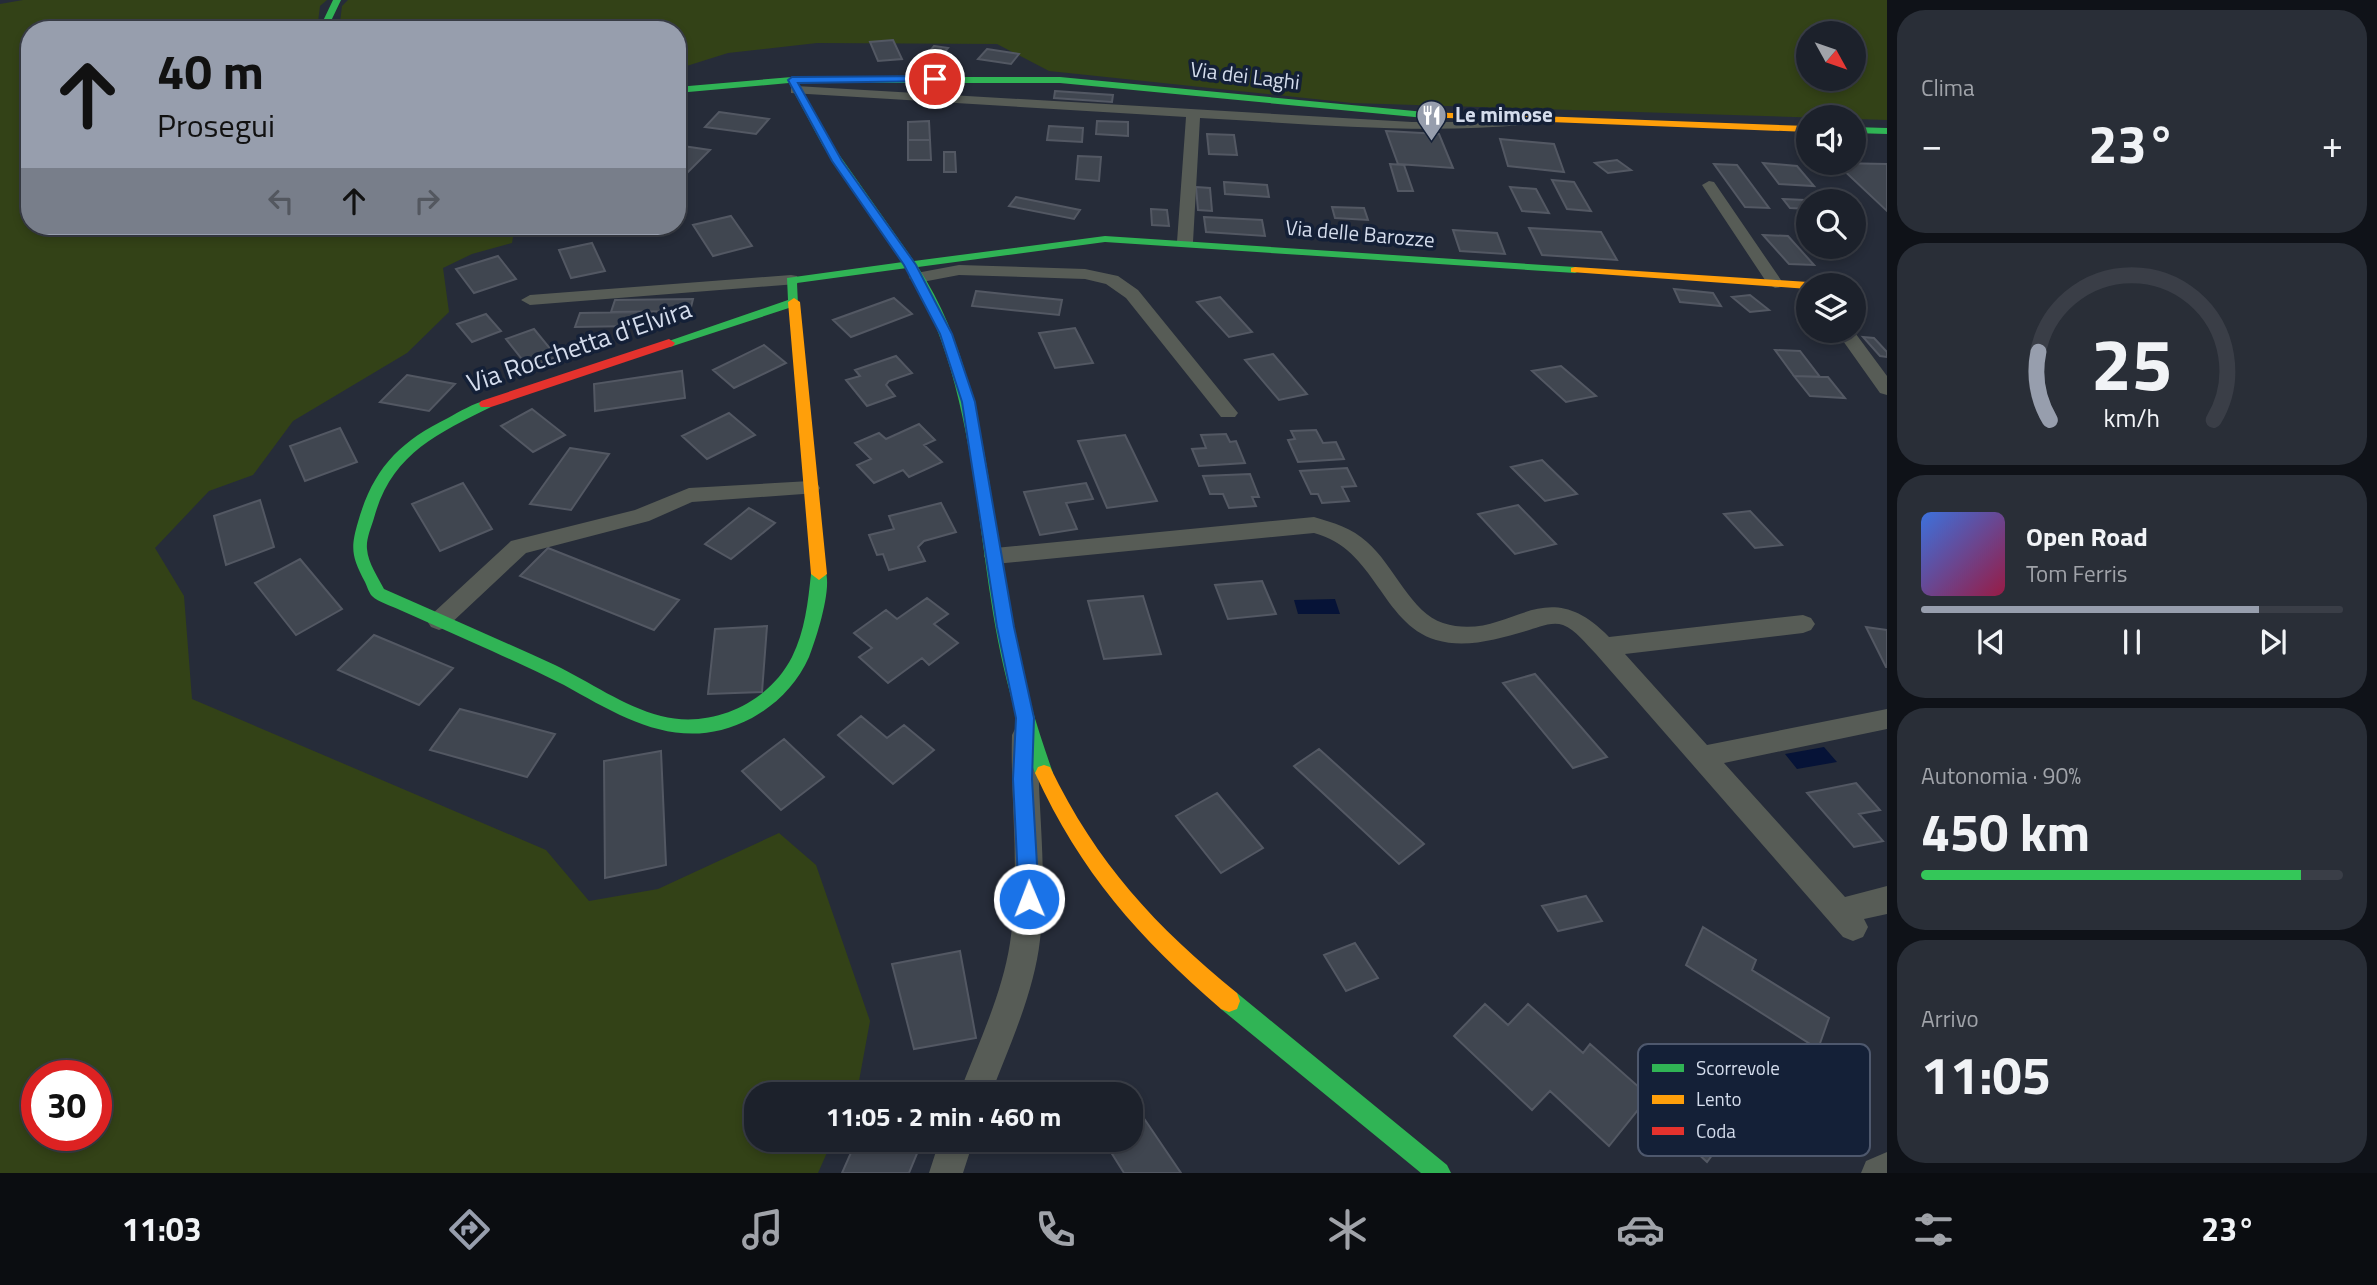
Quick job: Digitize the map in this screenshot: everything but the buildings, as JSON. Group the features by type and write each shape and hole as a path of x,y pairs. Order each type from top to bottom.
{"main road":[{"path":"328,21 337,0"},
{"name":"Via dei Laghi","path":"686,90 794,85 1078,81 1361,110 1538,120 1796,129"},
{"path":"794,85 837,161 913,271 946,334 968,402 1006,627 1025,718 1040,765 1059,809 1096,866 1127,906 1181,961 1439,1173"},
{"path":"1866,130 1887,131"},
{"name":"Via delle Barozze","path":"913,271 1088,240 1185,242 1419,262 1796,284"},
{"path":"791,280 913,271"},
{"name":"Via Rocchetta d'Elvira","path":"791,280 794,302 810,488 819,572 818,595 805,648 796,670 776,696 760,708 735,719 694,727 672,726 648,719 378,593 359,550 368,505 384,473 402,452 427,433 495,400 794,302"}],"street":[{"path":"794,85 1425,126 1484,125 1538,120"},
{"path":"1185,242 1193,113"},
{"path":"1709,185 1776,282"},
{"path":"913,271 1085,274 1112,280 1132,295 1228,413"},
{"path":"530,300 791,280"},
{"path":"1854,343 1887,388"},
{"path":"439,621 519,547 641,516 689,495 810,488"},
{"path":"995,555 1314,525 1336,530 1354,540 1413,616 1433,630 1452,636 1469,636 1557,616 1579,624 1604,647 1847,919 1887,900"},
{"path":"1604,647 1803,624"},
{"path":"980,1082 1014,990 1025,940 1029,899 1023,779 1025,718"},
{"path":"1702,757 1887,719"},
{"path":"946,1173 953,1152"},
{"path":"1878,1173 1887,1169"}],"green space":[{"path":"23,0 327,0 320,6 318,21 21,21 21,235 513,235 512,243 472,254 443,268 449,312 407,353 293,421 253,475 209,491 155,548 184,596 192,699 546,850 589,901 658,889 779,833 816,865 870,1021 859,1082 744,1082 744,1152 827,1152 818,1173 0,1173 0,4"},
{"path":"348,0 1887,0 1887,120 1866,119 1866,105 1796,105 1796,117 1352,103 1049,71 997,44 817,43 728,53 686,66 686,21 340,21 342,6"}],"water":[{"path":"1335,599 1340,614 1298,614 1294,600"},
{"path":"1824,747 1837,762 1797,769 1785,754"}],"traffic: fast":[{"path":"327,21 337,0"},
{"path":"792,80 828,146 915,271 948,339 976,446 1011,667 1025,720 1044,773"},
{"path":"686,89 792,80 1060,80 1425,115"},
{"path":"1866,130 1887,131"},
{"path":"669,343 794,302 791,280 1105,239 1575,270"},
{"path":"486,404 445,425 409,448 381,479 372,499 359,549 378,593 553,672 631,713 678,727 698,727 737,717 776,692 789,676 807,640 813,619 819,574"},
{"path":"1229,1001 1439,1173"}],"traffic: slow":[{"path":"1425,115 1796,129"},
{"path":"1575,270 1796,285"},
{"path":"794,302 819,574"},
{"path":"1044,773 1079,839 1122,899 1173,952 1229,1001"}],"traffic: jam":[{"path":"486,404 669,343"}],"place":[{"name":"Le mimose","path":"1432,142"}],"route":[{"path":"935,79 792,80 837,161 910,265 946,334 968,402 1006,627 1025,718 1023,779 1029,899"}]}
